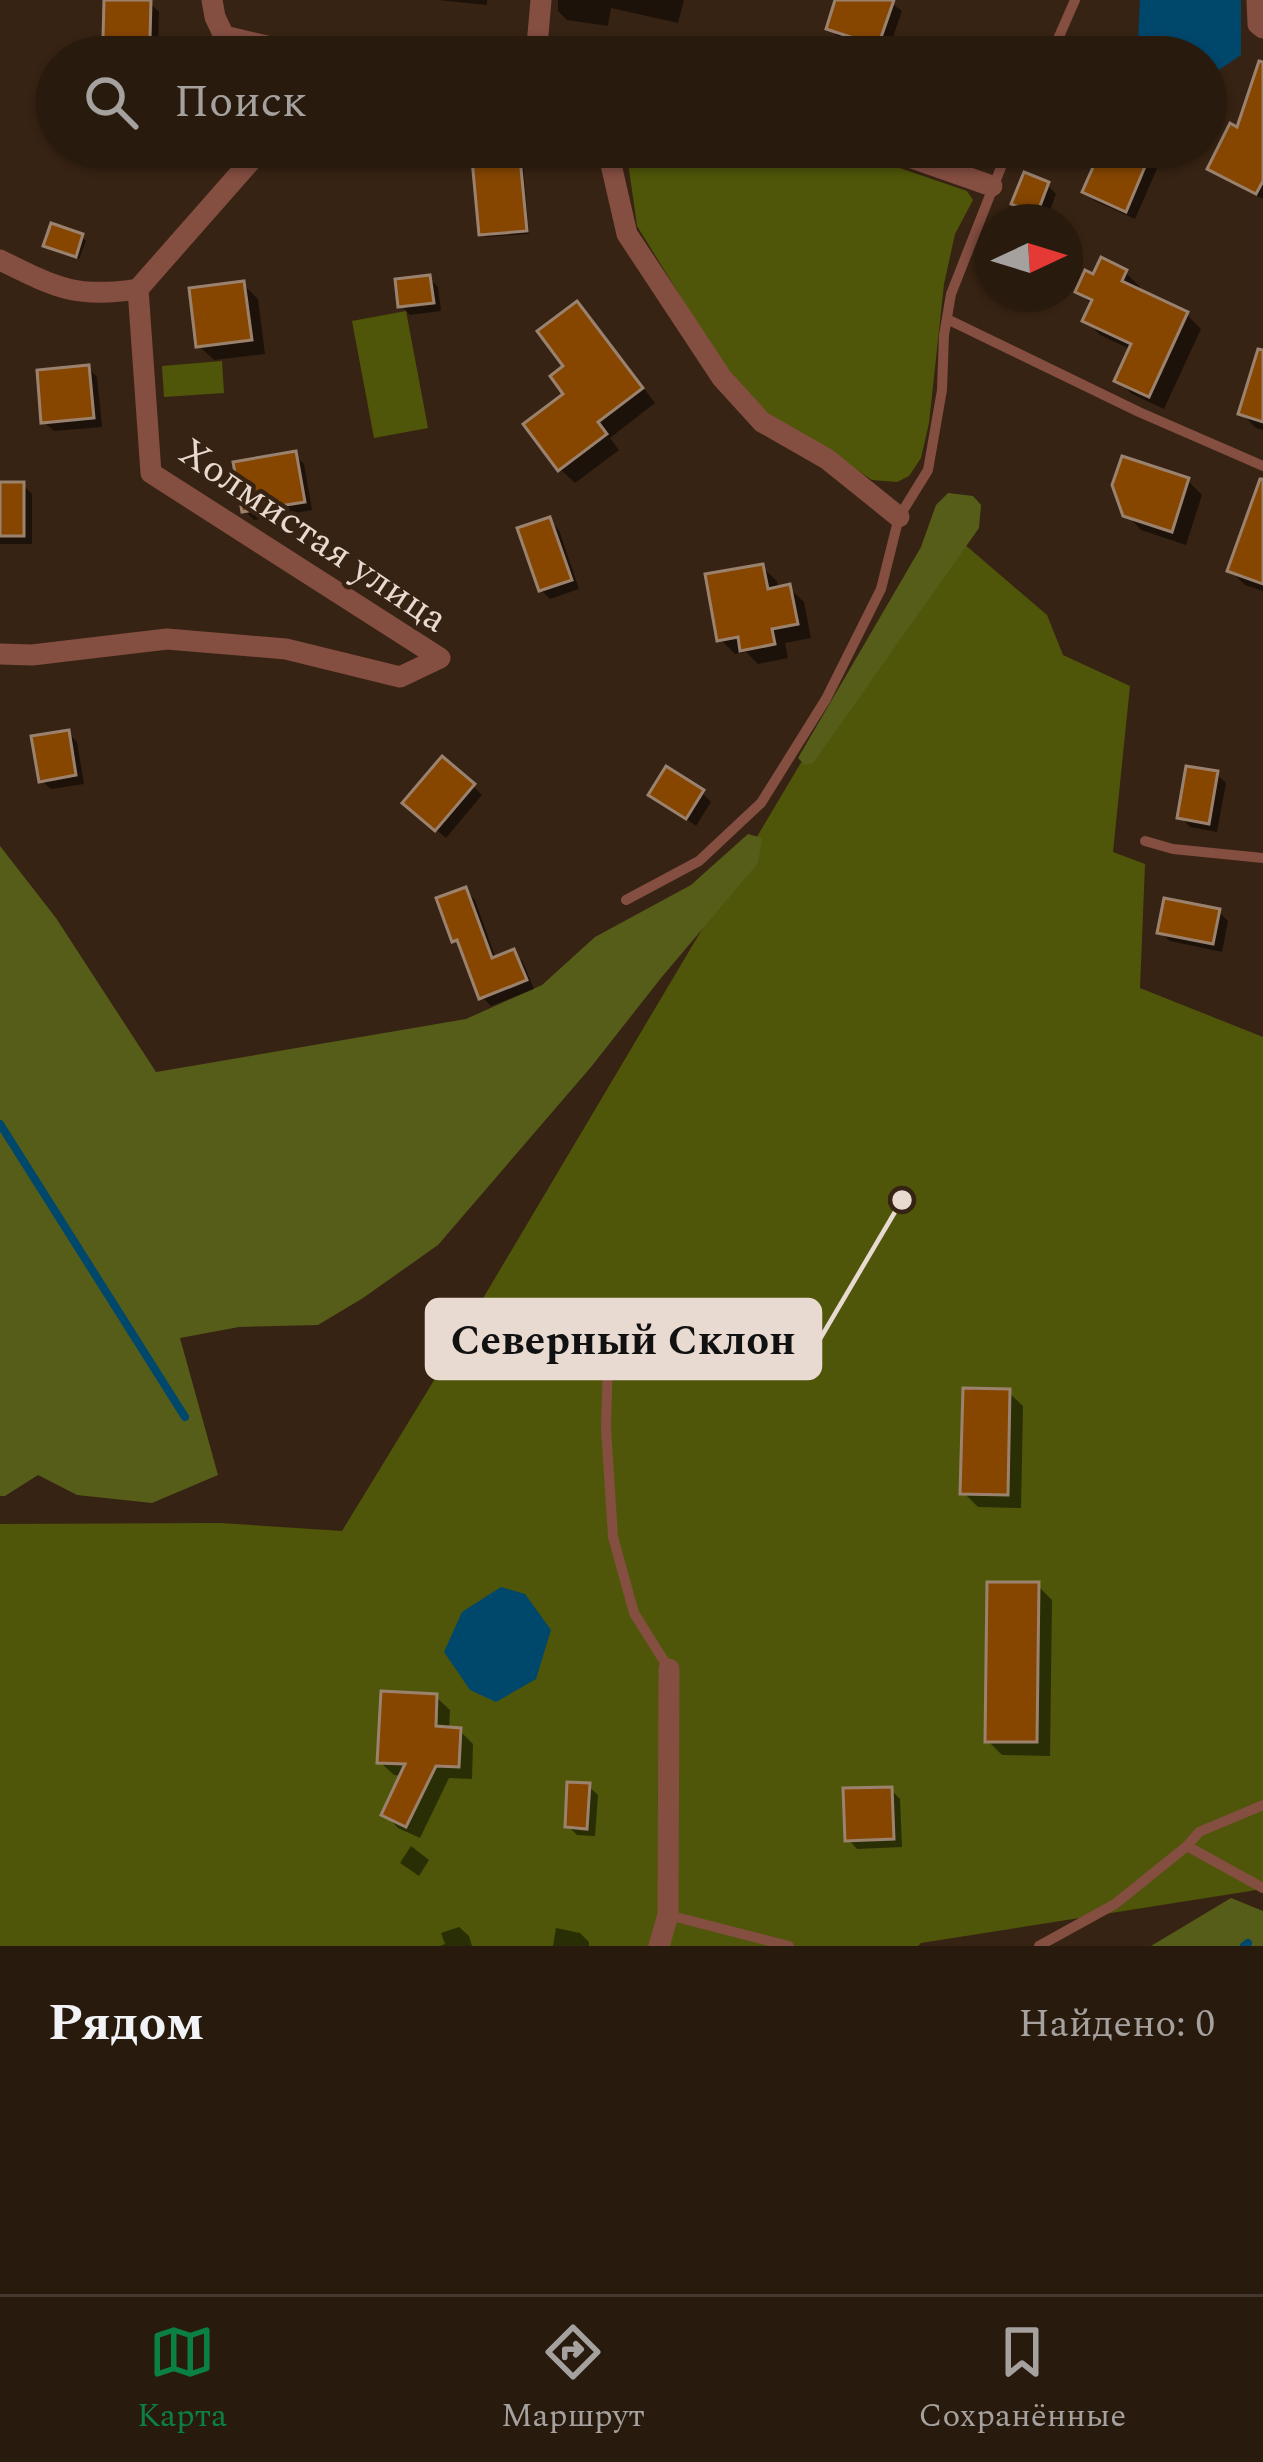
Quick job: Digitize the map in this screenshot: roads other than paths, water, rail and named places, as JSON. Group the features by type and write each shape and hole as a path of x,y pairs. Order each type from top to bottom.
{"street":[{"path":"212,0 224,36"},
{"path":"538,36 541,0"},
{"path":"1257,0 1258,24 1263,28"},
{"path":"0,260 55,287 102,295 138,289 245,168"},
{"path":"612,168 627,234 722,378 762,422 827,459 899,517"},
{"path":"941,168 992,186"},
{"name":"Холмистая улица","path":"0,654 32,656 167,639 286,649 400,676 440,658 151,473 138,289"},
{"path":"659,1946 668,1915 669,1669"}],"lane":[{"path":"1059,36 1075,0"},
{"path":"626,900 699,861 761,802 826,699 881,589 899,517 928,470 942,391 951,294 1000,168"},
{"path":"947,319 1263,466"},
{"path":"1145,841 1173,849 1263,858"},
{"path":"609,1324 606,1428 613,1537 634,1613 669,1669"},
{"path":"1039,1946 1114,1904 1199,1832 1263,1805"},
{"path":"1187,1846 1263,1888"},
{"path":"668,1915 789,1946"}],"water":[{"path":"1140,0 1241,0 1241,55 1227,65 1227,36 1138,36"},
{"path":"501,1587 525,1594 551,1630 536,1679 496,1702 470,1690 444,1652 462,1612"}],"waterway":[{"path":"0,1124 185,1417"},
{"path":"1244,1946 1248,1943"}],"place":[{"name":"Северный Склон","path":"902,1200"}]}
